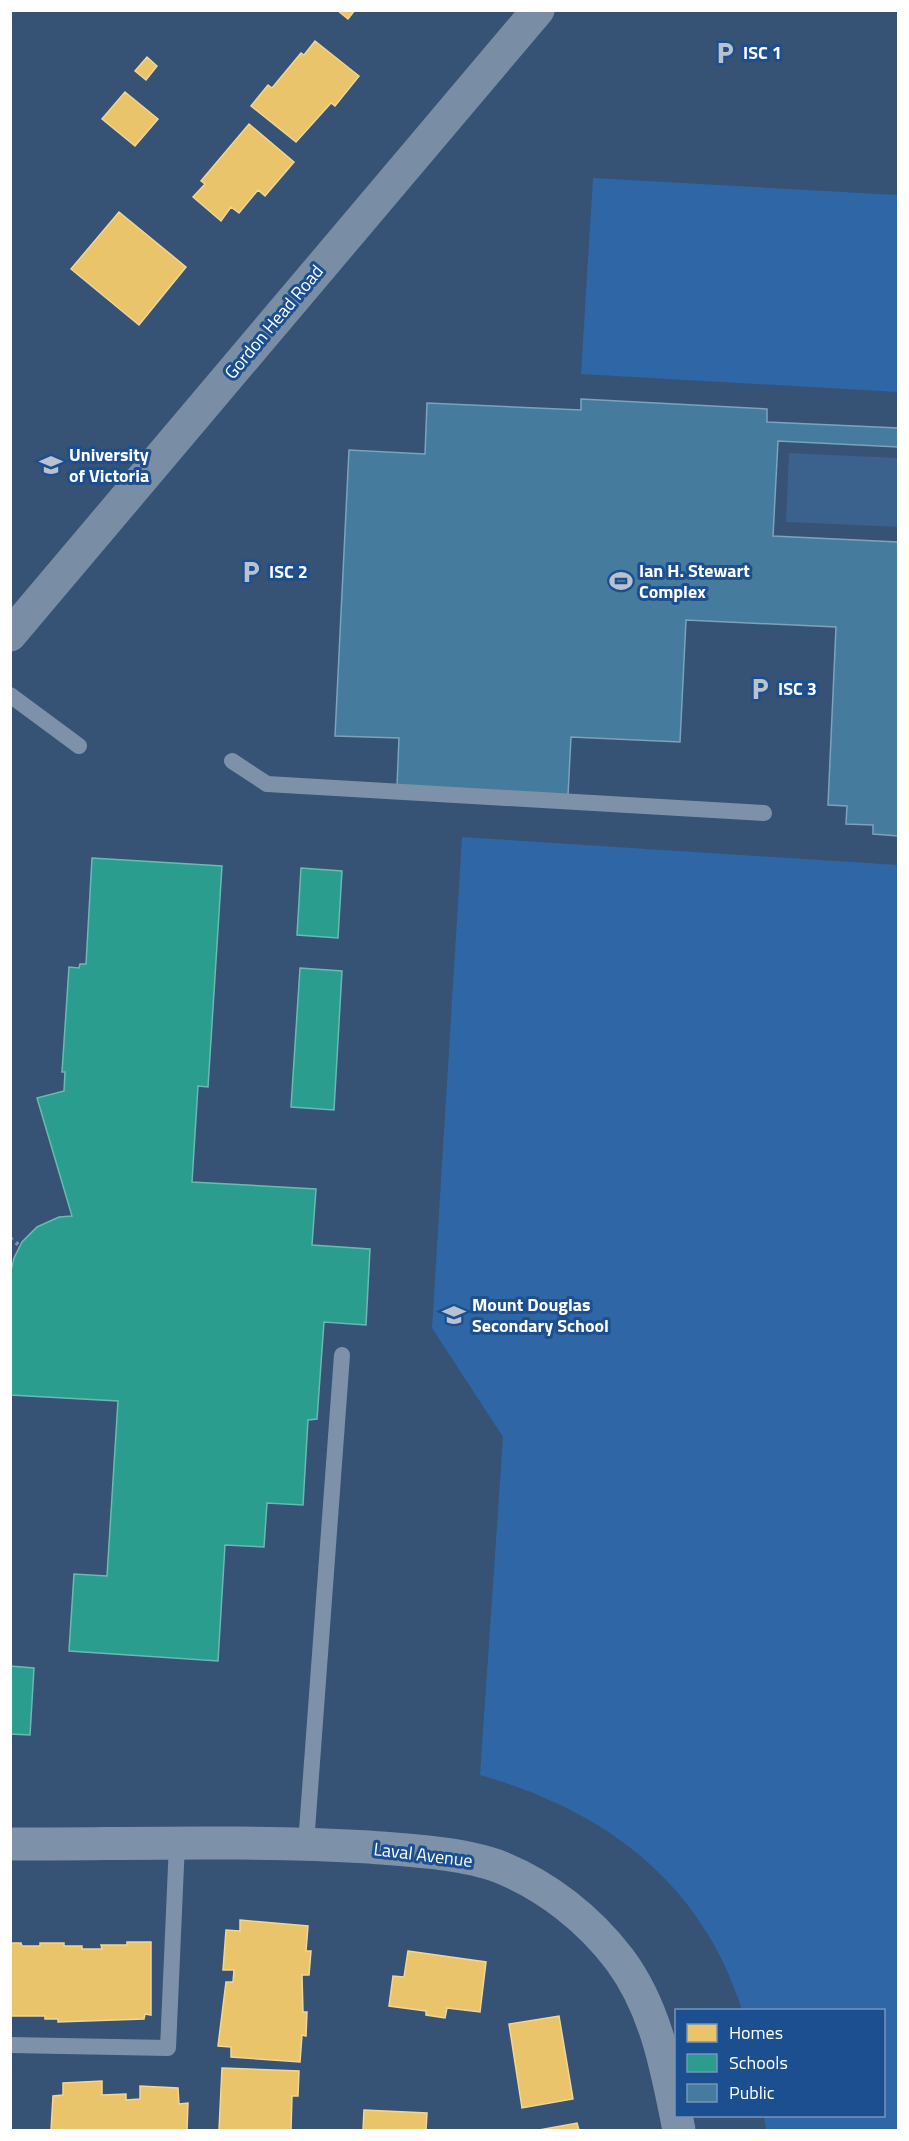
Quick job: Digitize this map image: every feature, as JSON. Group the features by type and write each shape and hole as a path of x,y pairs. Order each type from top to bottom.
{"main road":[{"name":"Gordon Head Road","path":"10,635 538,10"}],"street":[{"name":"Laval Avenue","path":"10,1844 306,1844 401,1850 497,1866 533,1882 563,1903 621,1961 640,1993 658,2034 675,2112"}],"lane":[{"path":"10,695 79,747"},
{"path":"232,761 267,784 764,813"},
{"path":"306,1844 342,1355"},
{"path":"10,2045 168,2048 177,1843"}],"path":[{"path":"10,1238 20,1246"}],"shaded area":[{"path":"593,178 898,195 898,392 581,374"},
{"path":"789,453 898,458 898,527 786,522"},
{"path":"462,837 898,865 898,2130 766,2130 764,2117 885,2117 885,2009 742,2009 724,1965 702,1925 675,1889 643,1858 608,1832 568,1809 526,1790 480,1775 503,1437 432,1328"}],"building: Homes":[{"path":"337,10 355,10 348,19"},
{"path":"315,41 359,76 335,106 331,103 296,142 251,106 268,85 272,88 301,53 304,55"},
{"path":"147,57 157,66 146,80 135,71"},
{"path":"125,92 158,119 135,146 102,119"},
{"path":"249,124 294,162 265,196 258,190 239,213 231,207 221,221 193,197 205,184 201,181"},
{"path":"119,212 186,267 139,325 71,269"},
{"path":"240,1920 308,1926 306,1951 311,1951 309,1975 302,1975 303,2012 307,2012 306,2036 302,2035 300,2062 231,2057 231,2047 218,2046 226,1982 233,1982 234,1970 223,1970 226,1930 240,1931"},
{"path":"127,1942 151,1942 151,2015 145,2014 144,2019 58,2022 58,2019 45,2019 45,2016 10,2016 10,1943 40,1946 40,1943 64,1943 64,1946 82,1946 82,1949 102,1949 101,1945 127,1945"},
{"path":"408,1951 486,1962 480,2012 447,2008 445,2018 426,2015 426,2011 389,2006 393,1976 404,1977"},
{"path":"559,2016 573,2099 522,2108 509,2024"},
{"path":"222,2068 299,2071 298,2096 292,2096 291,2130 219,2130"},
{"path":"102,2081 102,2095 126,2094 126,2100 140,2099 140,2086 178,2088 179,2104 188,2103 187,2130 51,2130 53,2096 63,2095 63,2083"},
{"path":"364,2110 427,2113 426,2130 363,2130"},
{"path":"577,2123 579,2130 539,2130"}],"building: Schools":[{"path":"92,858 222,866 208,1087 198,1086 192,1182 316,1189 312,1245 370,1249 366,1325 324,1322 317,1419 308,1420 303,1505 267,1503 264,1547 225,1545 218,1661 69,1651 74,1574 107,1576 118,1401 10,1395 10,1275 14,1258 22,1242 37,1227 59,1217 72,1216 37,1098 64,1091 65,1072 62,1072 69,967 79,968 80,964 86,964"},
{"path":"301,868 342,871 338,938 297,935"},
{"path":"300,968 342,971 334,1110 291,1107"},
{"path":"10,1666 34,1668 30,1735 10,1734"}],"building: Public":[{"name":"Ian H. Stewart Complex","path":"581,399 767,409 767,422 898,428 898,447 778,441 773,536 898,542 898,836 873,834 873,825 846,824 847,806 828,805 836,627 686,620 680,742 571,737 568,795 397,786 399,738 335,736 349,450 425,454 427,403 581,410"}],"place":[{"name":"ISC 1","path":"725,53"},
{"name":"University of Victoria","path":"51,465"},
{"name":"ISC 2","path":"251,572"},
{"name":"Ian H. Stewart Complex","path":"621,581"},
{"name":"ISC 3","path":"760,689"},
{"name":"Mount Douglas Secondary School","path":"454,1315"}]}
